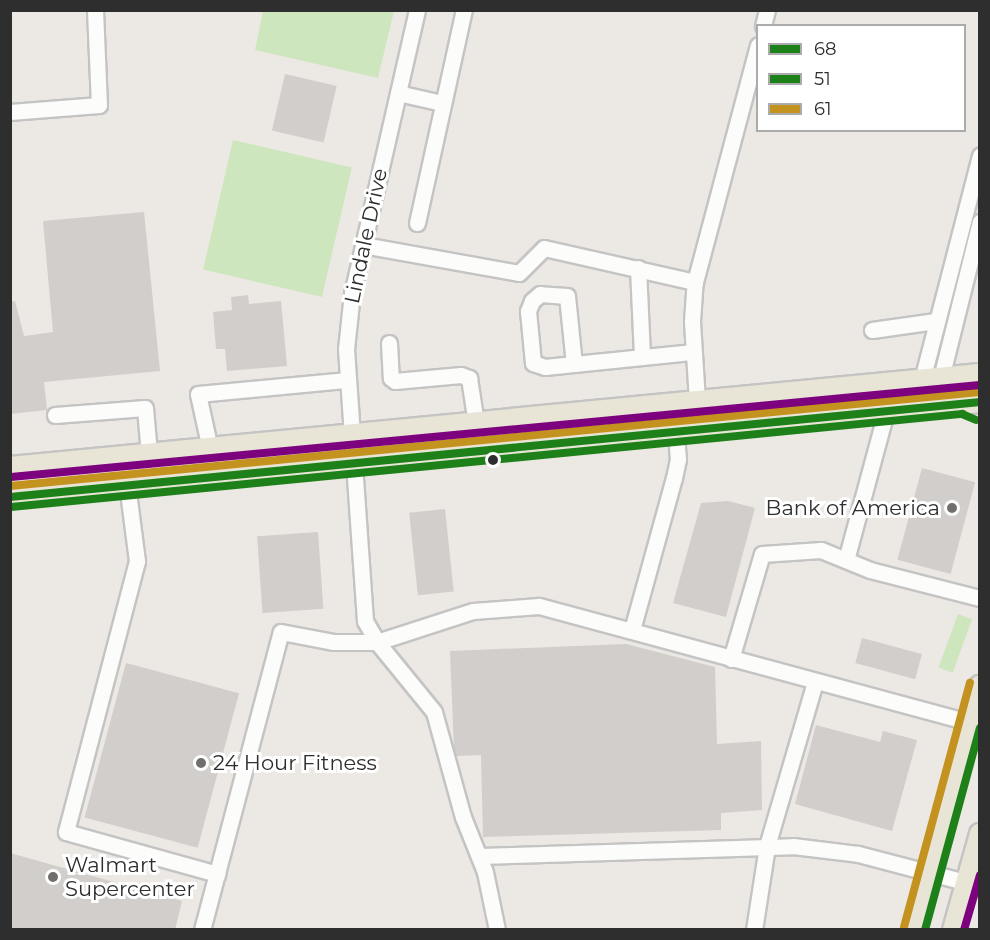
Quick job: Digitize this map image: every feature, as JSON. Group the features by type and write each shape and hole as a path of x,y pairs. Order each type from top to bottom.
{"main road":[{"path":"10,467 980,374"},
{"path":"10,497 974,405"},
{"path":"914,930 980,686"},
{"path":"953,930 973,884 980,834"}],"street":[{"path":"10,112 99,105 95,10"},
{"name":"Lindale Drive","path":"417,10 351,304 347,380 349,436 365,621 377,642 429,702 463,817 480,856 497,930"},
{"path":"417,223 464,10"},
{"path":"697,402 693,352 694,282 756,52"},
{"path":"398,93 442,103"},
{"path":"932,379 935,321 975,190 980,155"},
{"path":"932,379 973,268 980,222"},
{"path":"363,245 519,273 544,248 694,282"},
{"path":"638,268 642,357"},
{"path":"574,364 567,296 557,293 540,294 532,301 528,311 533,363 545,367 693,352"},
{"path":"872,330 935,321"},
{"path":"389,343 391,378 395,381 461,375 470,378 476,423"},
{"path":"210,449 198,394 347,380"},
{"path":"55,415 145,408 149,454"},
{"path":"846,560 886,412"},
{"path":"632,630 674,478 676,434"},
{"path":"128,484 137,561 66,832 217,874"},
{"path":"731,658 762,554 821,550 870,570 980,598"},
{"path":"202,930 281,632 334,642 377,642 473,611 539,606 970,722"},
{"path":"754,930 767,846 815,682"},
{"path":"480,856 767,846 858,854 973,884"}],"green space":[{"path":"263,11 394,11 378,78 255,50"},
{"path":"233,140 352,167 322,297 203,270"},
{"path":"958,614 972,619 953,673 939,668"}],"building":[{"path":"285,74 337,86 324,142 272,131"},
{"path":"144,212 160,371 44,382 47,410 10,414 10,302 15,301 24,336 53,332 43,221"},
{"path":"248,295 249,304 281,301 287,366 227,371 225,349 216,349 213,312 232,310 231,297"},
{"path":"922,468 975,482 951,574 897,560"},
{"path":"728,501 755,508 726,617 673,603 701,503"},
{"path":"445,509 454,592 418,595 409,513"},
{"path":"318,532 323,609 263,613 257,536"},
{"path":"862,638 922,654 915,679 855,663"},
{"path":"626,644 715,667 717,744 761,741 762,810 721,813 721,830 483,837 481,755 456,756 454,749 450,651"},
{"path":"126,663 239,693 198,848 85,818"},
{"path":"816,725 880,742 883,731 917,740 892,831 795,804"},
{"name":"Walmart Supercenter","path":"10,853 182,901 175,930 10,930"}],"transit line":[{"path":"11,477 980,385"},
{"name":"61","path":"10,486 979,392"},
{"name":"68","path":"10,497 980,402"},
{"name":"51","path":"11,507 962,414 976,420"},
{"name":"61","path":"904,927 970,683"},
{"name":"51","path":"925,930 980,728"},
{"path":"964,930 980,875"}],"place":[{"name":"Bank of America","path":"952,508"},
{"name":"24 Hour Fitness","path":"201,763"},
{"name":"Walmart Supercenter","path":"53,877"}]}
